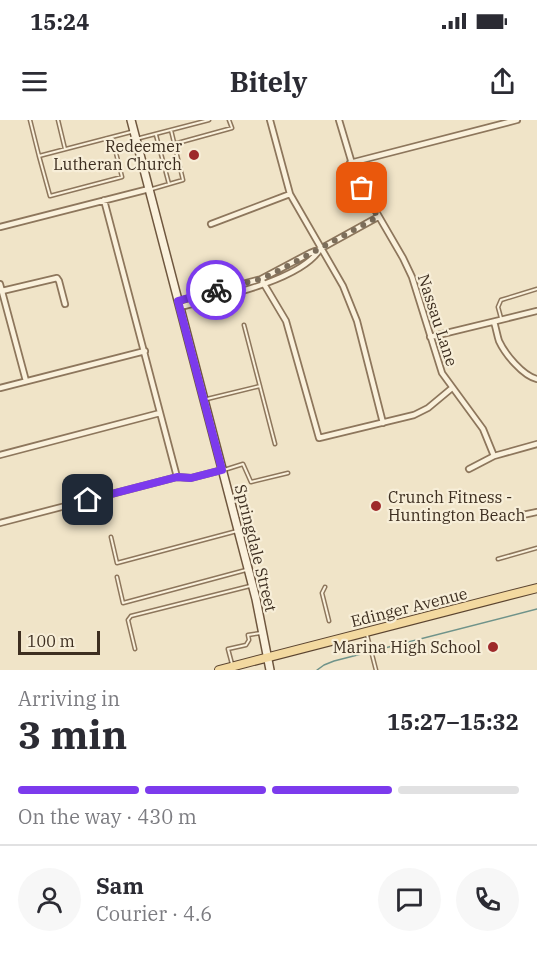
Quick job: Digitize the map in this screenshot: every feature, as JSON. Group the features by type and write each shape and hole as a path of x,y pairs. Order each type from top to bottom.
{"main road":[{"name":"Springdale Street","path":"131,120 253,585 270,670"},
{"name":"Edinger Avenue","path":"219,670 367,636 537,588"}],"street":[{"path":"270,120 290,194 343,286 357,321 383,423"},
{"name":"Nassau Lane","path":"339,120 356,177 412,277 437,362 452,388 483,429 494,456"},
{"path":"350,163 517,120"},
{"path":"0,227 149,189"},
{"path":"212,224 290,194"},
{"path":"105,200 177,477"},
{"path":"179,304 261,279 378,217"},
{"path":"179,304 264,284 315,258 321,249"},
{"path":"2,291 57,279 65,304"},
{"path":"261,279 286,321 319,438 414,415 428,408 452,388"},
{"path":"0,284 26,381"},
{"path":"430,337 537,311"},
{"path":"494,322 500,343 510,357 528,376 537,379"},
{"path":"0,388 145,351"},
{"path":"0,455 160,413"},
{"path":"469,469 494,456 537,444"},
{"path":"0,523 177,477 191,478 222,470"},
{"path":"518,516 537,512"}],"lane":[{"path":"30,120 50,196 122,177 112,137"},
{"path":"58,120 66,149"},
{"path":"136,139 209,120"},
{"path":"174,144 232,128 230,120"},
{"path":"149,189 183,180 171,130"},
{"path":"39,156 134,131"},
{"path":"156,134 168,184"},
{"path":"502,320 498,307 501,300 537,289"},
{"path":"244,326 275,444"},
{"path":"204,400 260,386"},
{"path":"222,470 243,464 251,482 288,473"},
{"path":"111,537 117,563 238,531"},
{"path":"498,559 537,548"},
{"path":"117,577 123,603 248,570"},
{"path":"135,649 128,620 131,616 253,585"},
{"path":"325,587 322,593 329,621"},
{"path":"232,666 228,649 246,645 248,635 263,632"},
{"path":"367,636 376,670"}],"waterway":[{"path":"317,670 334,661 537,609"}],"way so far":[{"path":"216,290 261,279 378,217 362,188"}],"place":[{"name":"Redeemer Lutheran Church","path":"194,155"},
{"name":"Crunch Fitness - Huntington Beach","path":"376,506"},
{"name":"Marina High School","path":"493,647"}],"route":[{"path":"88,500 177,477 191,478 222,470 178,301 216,290"}]}
